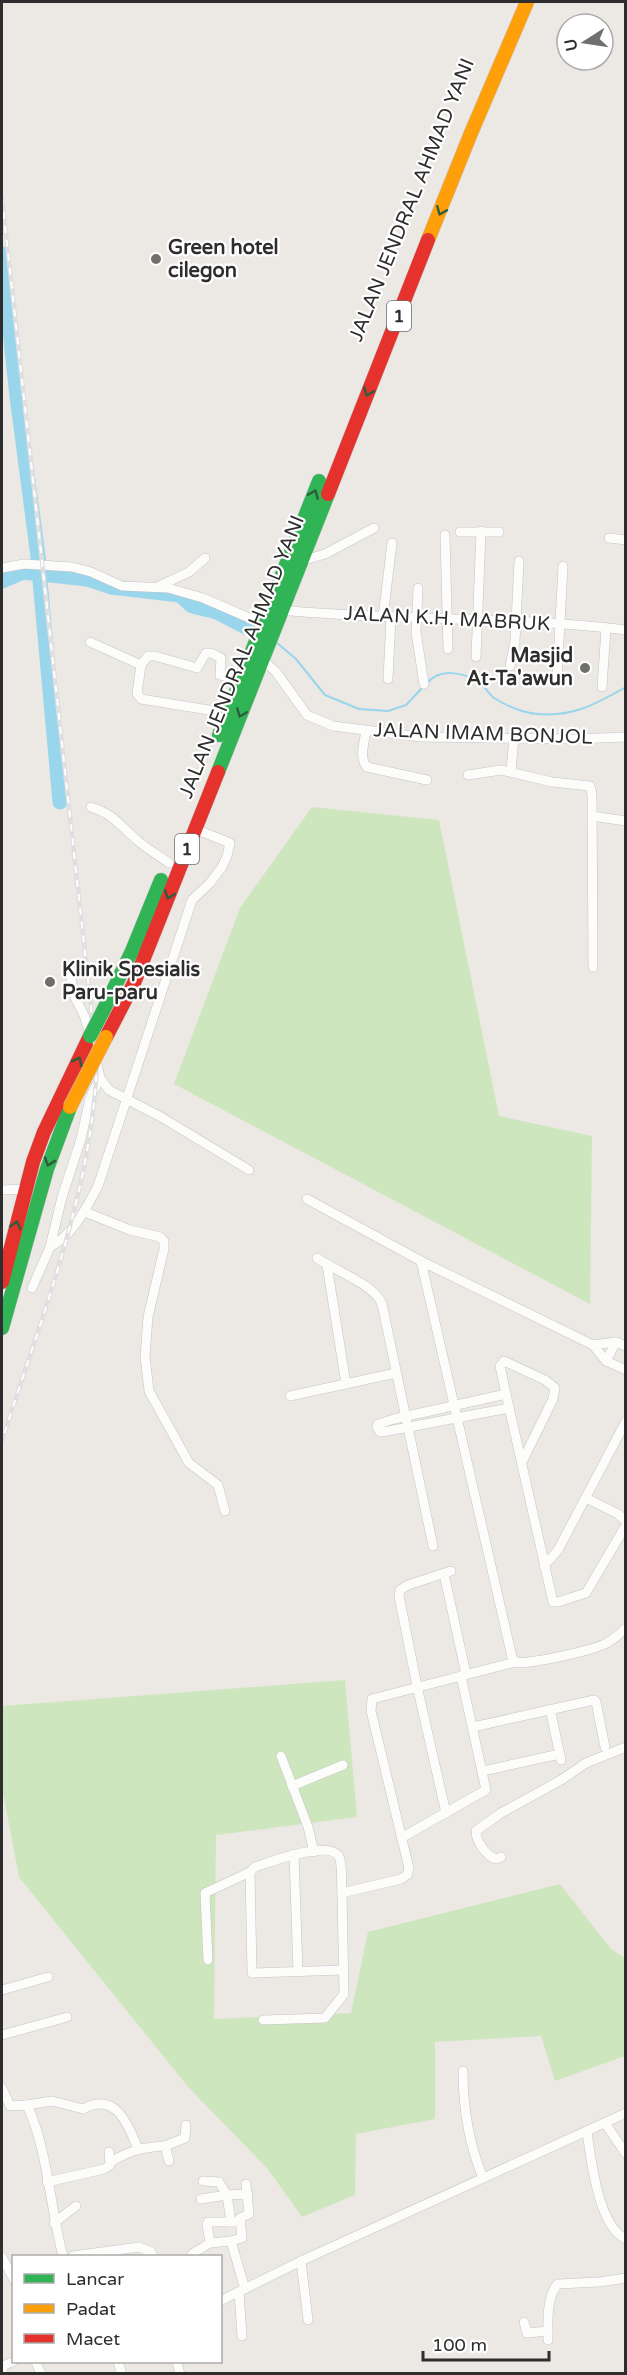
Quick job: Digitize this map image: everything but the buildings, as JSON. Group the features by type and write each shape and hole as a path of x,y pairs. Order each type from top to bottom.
{"highway":[{"name":"JALAN JENDRAL AHMAD YANI","path":"276,610 513,2"},
{"name":"JALAN JENDRAL AHMAD YANI","path":"2,1282 26,1188 44,1132 132,951 240,681 301,561 471,133 527,2"},
{"name":"JALAN JENDRAL AHMAD YANI","path":"2,1328 47,1169 70,1107 134,983 195,828 262,640"}],"street":[{"path":"301,561 325,554 374,528"},
{"path":"476,657 481,531"},
{"path":"460,532 499,532"},
{"path":"445,535 448,649"},
{"path":"609,538 626,540"},
{"path":"388,679 387,617 392,543"},
{"path":"157,586 189,572 205,558"},
{"path":"510,666 515,642 519,561"},
{"path":"2,568 24,564 72,567 91,572 122,586 157,586 185,592 262,640"},
{"path":"557,679 563,566"},
{"path":"418,588 416,632 424,684"},
{"name":"JALAN K.H. MABRUK","path":"276,610 417,619 516,621 626,630"},
{"path":"602,687 606,629"},
{"name":"JALAN IMAM BONJOL","path":"262,640 276,672 307,715 324,723 366,731 414,736 576,739 626,737"},
{"path":"90,642 141,665"},
{"path":"227,713 141,699 137,693 141,665 146,658 155,656 197,668 206,653 211,653 221,658 220,675 240,681"},
{"path":"366,731 363,760 367,767 427,780"},
{"path":"511,771 514,737"},
{"path":"468,775 511,771 552,782 590,786 593,967"},
{"path":"91,807 107,812 137,840 168,863"},
{"path":"592,816 626,820"},
{"path":"50,1246 67,1235 85,1212 98,1186 192,900 210,883 222,867 229,849 230,843 195,828"},
{"path":"69,966 74,996 88,1026 100,1078 109,1090 126,1101 161,1117 249,1170"},
{"path":"32,1288 50,1246 62,1197 81,1139 90,1098 100,1078"},
{"path":"2,1190 26,1188"},
{"path":"307,1199 421,1261 592,1345 606,1361 626,1370"},
{"path":"85,1212 130,1230 160,1237 164,1241 164,1250 148,1317 145,1356 149,1391 165,1424 189,1463 218,1485 225,1511"},
{"path":"317,1258 370,1289 380,1298 433,1546"},
{"path":"421,1261 515,1662"},
{"path":"327,1265 346,1384"},
{"path":"592,1345 621,1344"},
{"path":"606,1361 621,1344"},
{"path":"522,1462 553,1399 555,1388 545,1380 504,1361 500,1366 553,1602 586,1593 626,1523 622,1514 586,1497"},
{"path":"290,1396 396,1372"},
{"path":"506,1394 405,1416 377,1427 380,1432 408,1428 509,1408"},
{"path":"544,1566 558,1550 626,1421"},
{"path":"401,1838 446,1813 486,1790 463,1675 448,1572 400,1590 404,1623 446,1813"},
{"path":"342,1893 401,1879 407,1875 409,1868 370,1703 375,1696 515,1662 527,1663 597,1646 606,1643 626,1628"},
{"path":"473,1726 594,1700 605,1747"},
{"path":"483,1771 561,1757 549,1709"},
{"path":"501,1857 496,1859 489,1856 476,1835 476,1831 586,1763 626,1747"},
{"path":"281,1756 315,1852"},
{"path":"292,1786 344,1765"},
{"path":"208,1960 205,1893 255,1868 294,1854 331,1852 338,1855 342,1893 344,1994 325,2018 263,2020"},
{"path":"294,1854 298,1972"},
{"path":"250,1872 252,1973 343,1970"},
{"path":"2,1990 48,1977"},
{"path":"2,2035 67,2017"},
{"path":"463,2072 463,2099 468,2128 483,2178"},
{"path":"2,2088 6,2108 52,2101 83,2109 92,2104 104,2102 112,2105 132,2132 138,2149"},
{"path":"27,2105 39,2137 54,2223 63,2255"},
{"path":"222,2300 301,2261 626,2113"},
{"path":"605,2123 626,2154"},
{"path":"47,2182 104,2169 127,2152 165,2146 185,2138 186,2125"},
{"path":"587,2132 592,2171 598,2193 615,2233 626,2239"},
{"path":"165,2146 168,2161"},
{"path":"109,2152 111,2162"},
{"path":"192,2254 210,2243 242,2238 227,2195 219,2182 203,2181"},
{"path":"201,2199 247,2189 249,2214 240,2217 235,2222 208,2222 210,2243"},
{"path":"54,2223 76,2206"},
{"path":"231,2241 242,2291 242,2336"},
{"path":"80,2255 139,2247 151,2252 152,2255"},
{"path":"2,2257 12,2276"},
{"path":"301,2261 308,2320"},
{"path":"524,2322 526,2333 548,2336 550,2301 553,2289 558,2284 626,2278"},
{"path":"2,2373 3,2366 12,2362"}],"green space":[{"path":"312,807 439,820 499,1116 592,1136 590,1304 174,1084 240,908"},
{"path":"345,1680 357,1817 216,1835 214,2019 351,2013 368,1932 560,1884 611,1949 625,1958 625,2056 555,2081 541,2036 435,2042 435,2119 356,2134 355,2195 302,2217 267,2168 189,2088 19,1877 2,1788 2,1706"}],"waterway":[{"path":"2,254 17,397 39,564"},
{"path":"39,569 60,802"},
{"path":"2,581 23,572 87,579 111,587 180,595 192,606 217,612 267,638"},
{"path":"277,643 296,659 325,695 359,709 388,711 406,705 423,687"},
{"path":"427,683 432,678 445,673 459,674 480,683 494,698 521,711 551,714 584,708 626,687"}],"railway":[{"path":"2,198 97,1062 86,1159 75,1207 48,1301 2,1441"}],"traffic: fast":[{"path":"219,735 319,481"},
{"path":"218,772 328,494"},
{"path":"103,1011 132,951 161,880"},
{"path":"90,1036 103,1011"},
{"path":"2,1328 47,1169 70,1107"}],"traffic: slow":[{"path":"428,240 527,2"},
{"path":"70,1107 106,1037"}],"traffic: jam":[{"path":"328,494 428,240"},
{"path":"106,1037 134,983 218,772"},
{"path":"2,1282 33,1162 44,1132 90,1036"}],"place":[{"name":"Green hotel cilegon","path":"156,259"},
{"name":"Masjid At-Ta'awun","path":"585,668"},
{"name":"Klinik Spesialis Paru-paru","path":"50,982"}]}
